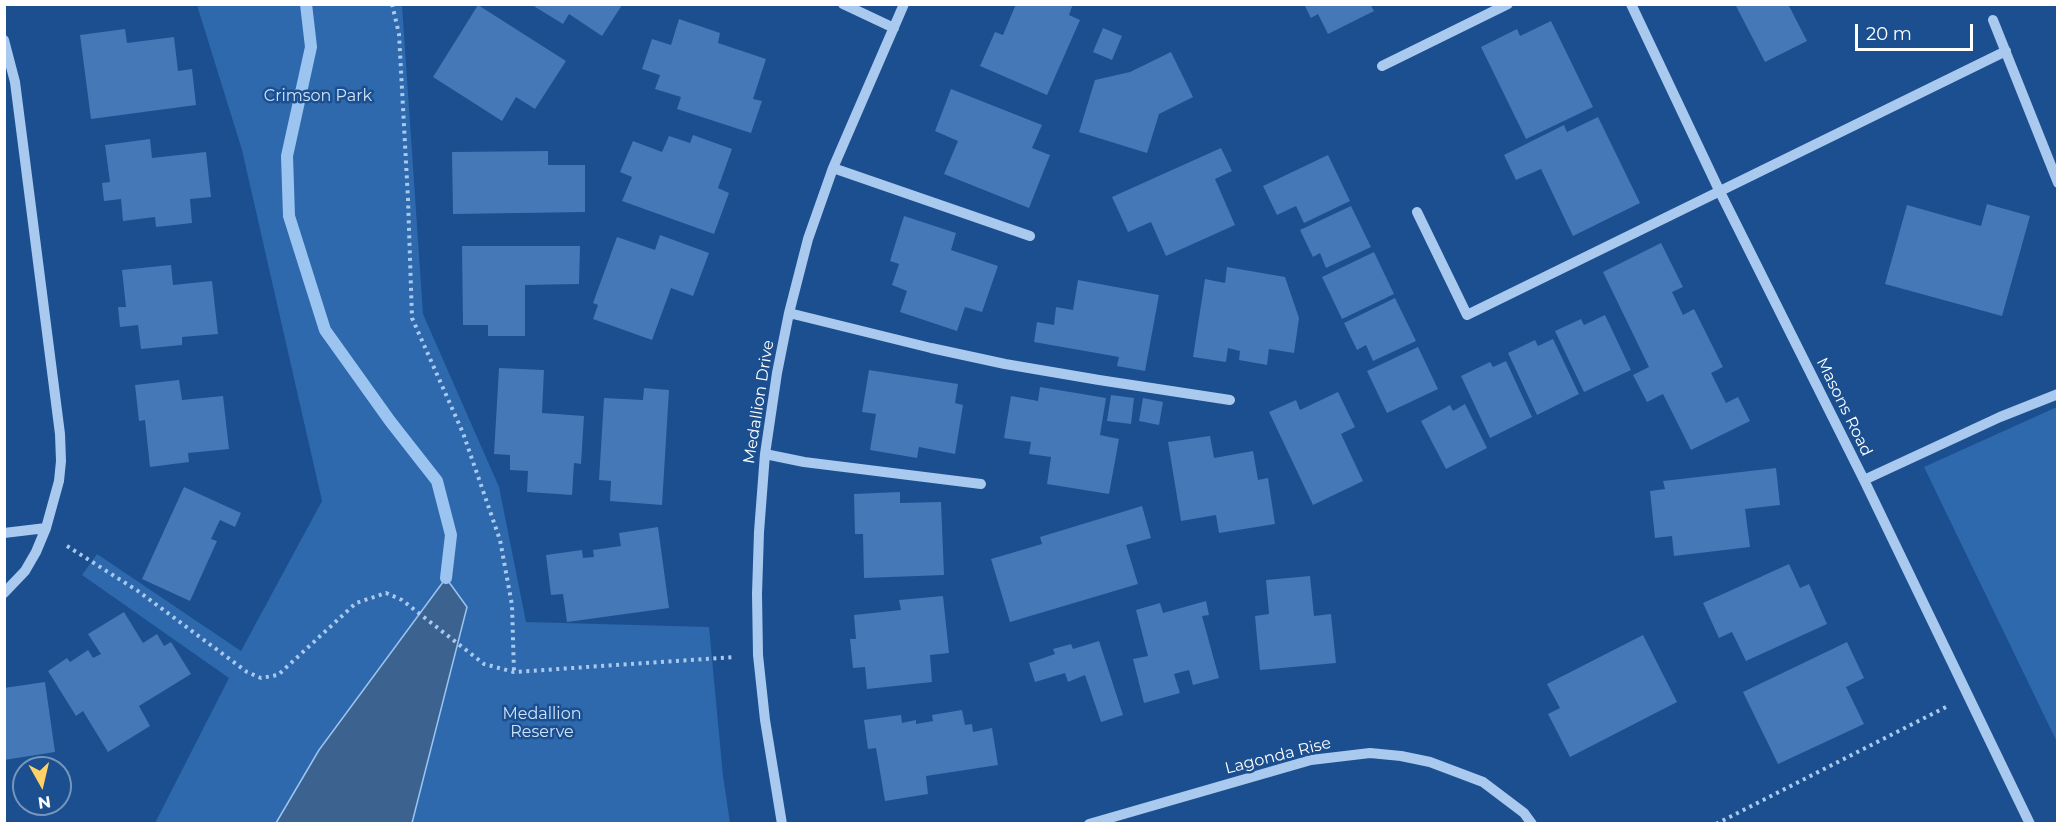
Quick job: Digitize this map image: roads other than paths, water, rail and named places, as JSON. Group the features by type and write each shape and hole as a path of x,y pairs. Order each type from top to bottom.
{"street":[{"path":"843,4 894,28"},
{"name":"Medallion Drive","path":"782,824 765,720 758,655 759,532 765,454 789,312 808,239 833,168 904,4"},
{"path":"1382,66 1508,4"},
{"name":"Masons Road","path":"1631,4 1719,190 2030,824"},
{"path":"1993,20 2058,183"},
{"path":"4,40 15,82 60,434 61,461 59,481 46,528 36,552 25,571 4,593"},
{"path":"1417,212 1467,315 2006,51"},
{"path":"833,168 1030,236"},
{"path":"789,312 1005,364 1230,400"},
{"path":"1863,480 2000,417 2058,394"},
{"path":"765,454 804,462 981,484"},
{"path":"4,533 46,528"},
{"name":"Lagonda Rise","path":"1089,824 1311,760 1370,753 1430,762 1483,782 1524,813 1532,824"}],"waterway":[{"path":"306,4 311,47 287,156 289,216 325,330 390,421 437,481 451,535 446,578"}],"park label":[{"name":"Crimson Park","path":"318,96"},
{"name":"Medallion Reserve","path":"542,723"}]}
